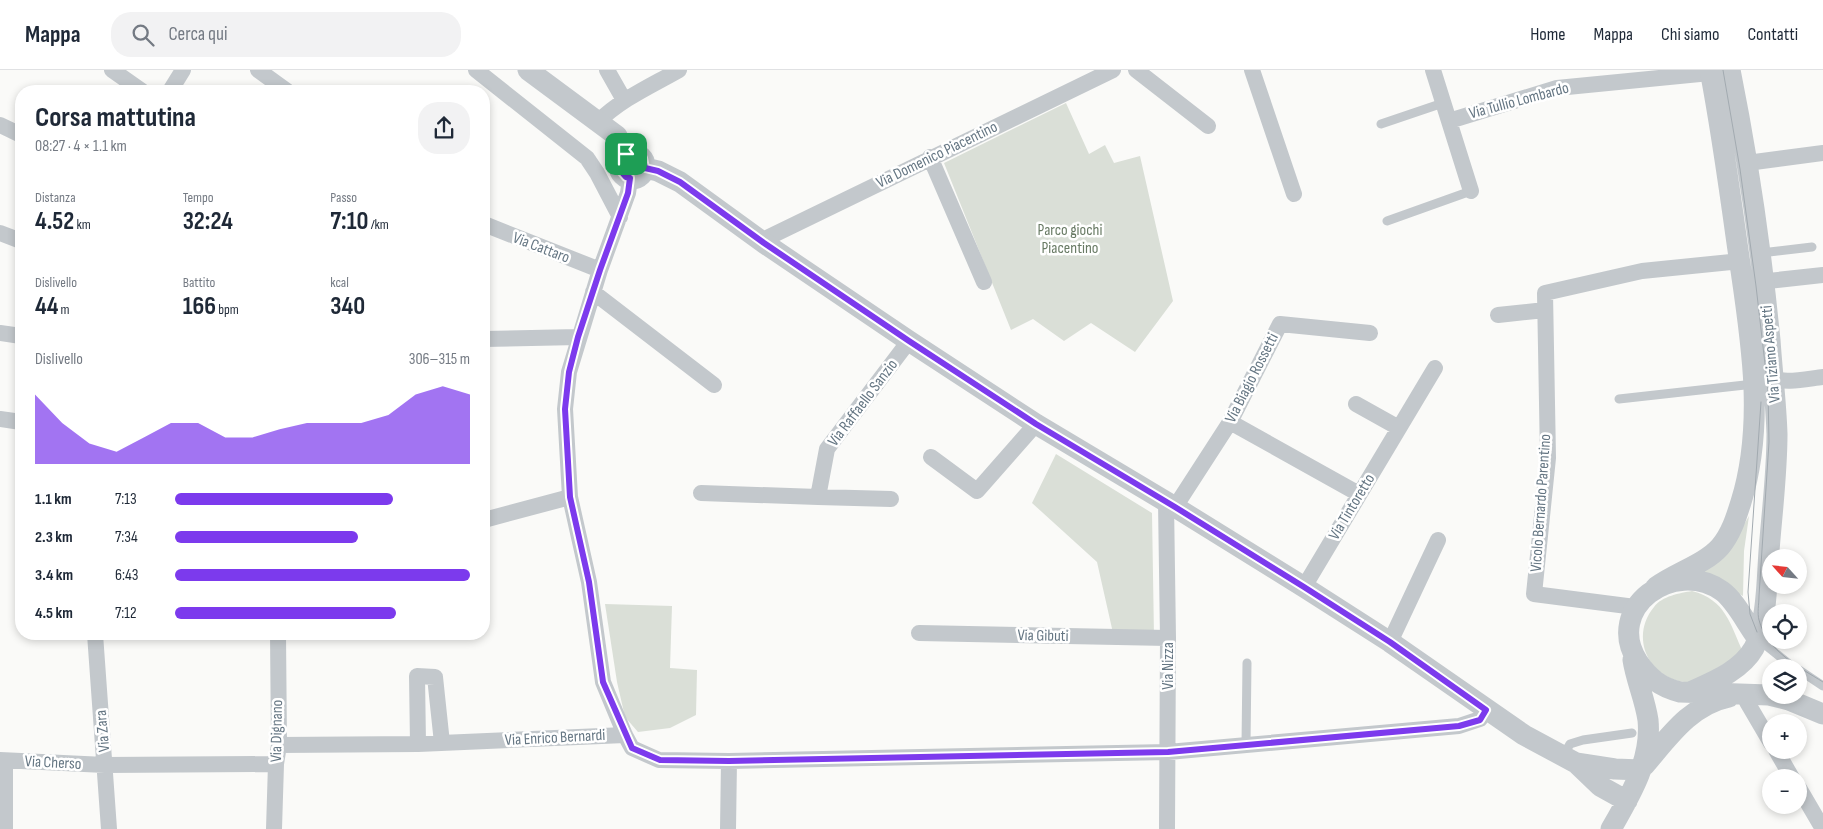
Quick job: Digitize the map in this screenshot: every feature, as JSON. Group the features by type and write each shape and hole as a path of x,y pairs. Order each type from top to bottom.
{"street":[{"path":"112,70 133,85"},
{"path":"174,85 183,70"},
{"path":"258,70 279,85"},
{"path":"476,70 587,158 598,173 620,217"},
{"path":"528,70 617,136 626,154 635,153 643,158 600,270 578,337 569,372 565,409 570,497 589,582 603,682 625,735"},
{"path":"607,70 624,100"},
{"path":"598,122 612,108 624,100 679,70"},
{"name":"Via Domenico Piacentino","path":"764,243 769,237 930,157 1113,70"},
{"path":"1136,70 1208,126"},
{"path":"1252,70 1294,194"},
{"name":"Via Tullio Lombardo","path":"1433,70 1471,192"},
{"name":"Via Tullio Lombardo","path":"1449,120 1557,88 1717,71"},
{"name":"Via Tiziano Aspetti","path":"1656,587 1713,553 1720,547 1731,530 1749,477 1753,440 1764,380 1764,276 1761,253 1747,163 1717,71"},
{"name":"Via Tiziano Aspetti","path":"1717,71 1727,168 1741,269 1777,450 1767,584 1758,639"},
{"path":"0,125 15,132"},
{"path":"1747,163 1823,153"},
{"path":"930,157 984,282"},
{"path":"638,173 658,171 680,182 764,243 909,341 1036,424 1171,504 1390,642 1486,710 1524,735 1569,760 1600,786 1626,801"},
{"name":"Via Cattaro","path":"490,227 600,270"},
{"path":"0,233 15,239"},
{"name":"Vicolo Bernardo Parentino","path":"1635,607 1534,594 1548,458 1544,293 1642,271 1731,262 1737,264 1741,269"},
{"path":"1764,276 1768,281 1823,275"},
{"path":"593,292 714,385"},
{"path":"1498,315 1545,310"},
{"name":"Via Biagio Rossetti","path":"1171,504 1230,422 1280,324 1370,332"},
{"path":"0,333 15,335"},
{"path":"490,339 578,337"},
{"name":"Via Raffaello Sanzio","path":"818,497 827,449 909,341"},
{"name":"Via Tintoretto","path":"1304,587 1435,368"},
{"path":"1764,380 1784,381 1823,377"},
{"path":"1356,404 1399,428"},
{"path":"0,419 15,421"},
{"path":"1230,422 1359,494"},
{"path":"931,457 977,491 1036,424"},
{"path":"701,493 891,498"},
{"path":"490,518 570,497"},
{"name":"Via Nizza","path":"1166,829 1171,504"},
{"path":"1390,642 1438,540"},
{"path":"1611,829 1641,770 1648,746 1648,720 1634,671 1629,628 1635,607 1656,587 1674,581 1686,580 1712,584 1724,592 1758,639 1747,657 1738,666 1718,679 1690,692"},
{"name":"Via Gibuti","path":"919,634 1168,638"},
{"name":"Via Zara","path":"95,640 109,829"},
{"name":"Via Dignano","path":"274,829 276,764 279,745 278,640"},
{"path":"1630,646 1640,666 1655,683 1668,689 1743,698"},
{"path":"418,744 417,676 435,677 442,743"},
{"path":"1641,770 1675,730 1693,714 1714,701 1743,698 1754,694 1778,697 1823,714"},
{"path":"1743,698 1762,729"},
{"name":"Via Enrico Bernardi","path":"279,745 418,744 625,735 632,748 660,760 729,761 1168,752 1459,726 1480,720 1486,710"},
{"path":"1569,760 1615,769 1641,770"},
{"path":"3,761 5,829"},
{"name":"Via Cherso","path":"3,761 105,765"},
{"path":"728,829 729,761"},
{"path":"105,765 276,764"},
{"path":"1807,802 1823,829"}],"lane":[{"path":"1380,124 1442,103"},
{"name":"Via Tullio Lombardo","path":"1387,221 1471,192"},
{"path":"1761,253 1812,247"},
{"path":"1619,399 1764,380"},
{"path":"1758,639 1783,659"},
{"path":"1246,744 1247,663"},
{"path":"1807,675 1823,686"},
{"path":"1569,760 1570,744 1632,733"}],"green space":[{"name":"Parco giochi Piacentino","path":"1066,103 1089,154 1105,145 1114,163 1140,156 1173,301 1135,352 1091,323 1064,341 1033,319 1011,330 944,163"},
{"path":"1056,454 1152,513 1154,637 1113,633 1097,562 1032,503"},
{"path":"1749,516 1744,551 1743,596 1696,571 1732,545"},
{"path":"1692,591 1712,600 1720,607 1730,623 1743,652 1699,678 1684,682 1670,678 1653,665 1647,656 1643,637 1644,626 1648,616 1657,603 1672,596"},
{"path":"605,604 672,606 670,668 697,670 696,715 670,728 638,732 625,717 617,682"}],"tram line":[{"path":"1723,70 1740,169 1768,390 1769,442 1758,617 1763,631 1776,649 1794,664 1823,682"},
{"path":"1757,632 1750,614 1748,592 1761,402"}],"route":[{"path":"635,153 640,155 645,163 645,168 658,171 680,182 764,243 1036,424 1175,507 1390,642 1486,710 1480,720 1459,726 1168,752 729,761 660,760 632,748 603,682 589,582 570,497 565,409 569,372 578,337 628,193 630,178 622,174 619,166 622,157 626,154 635,153"}]}
